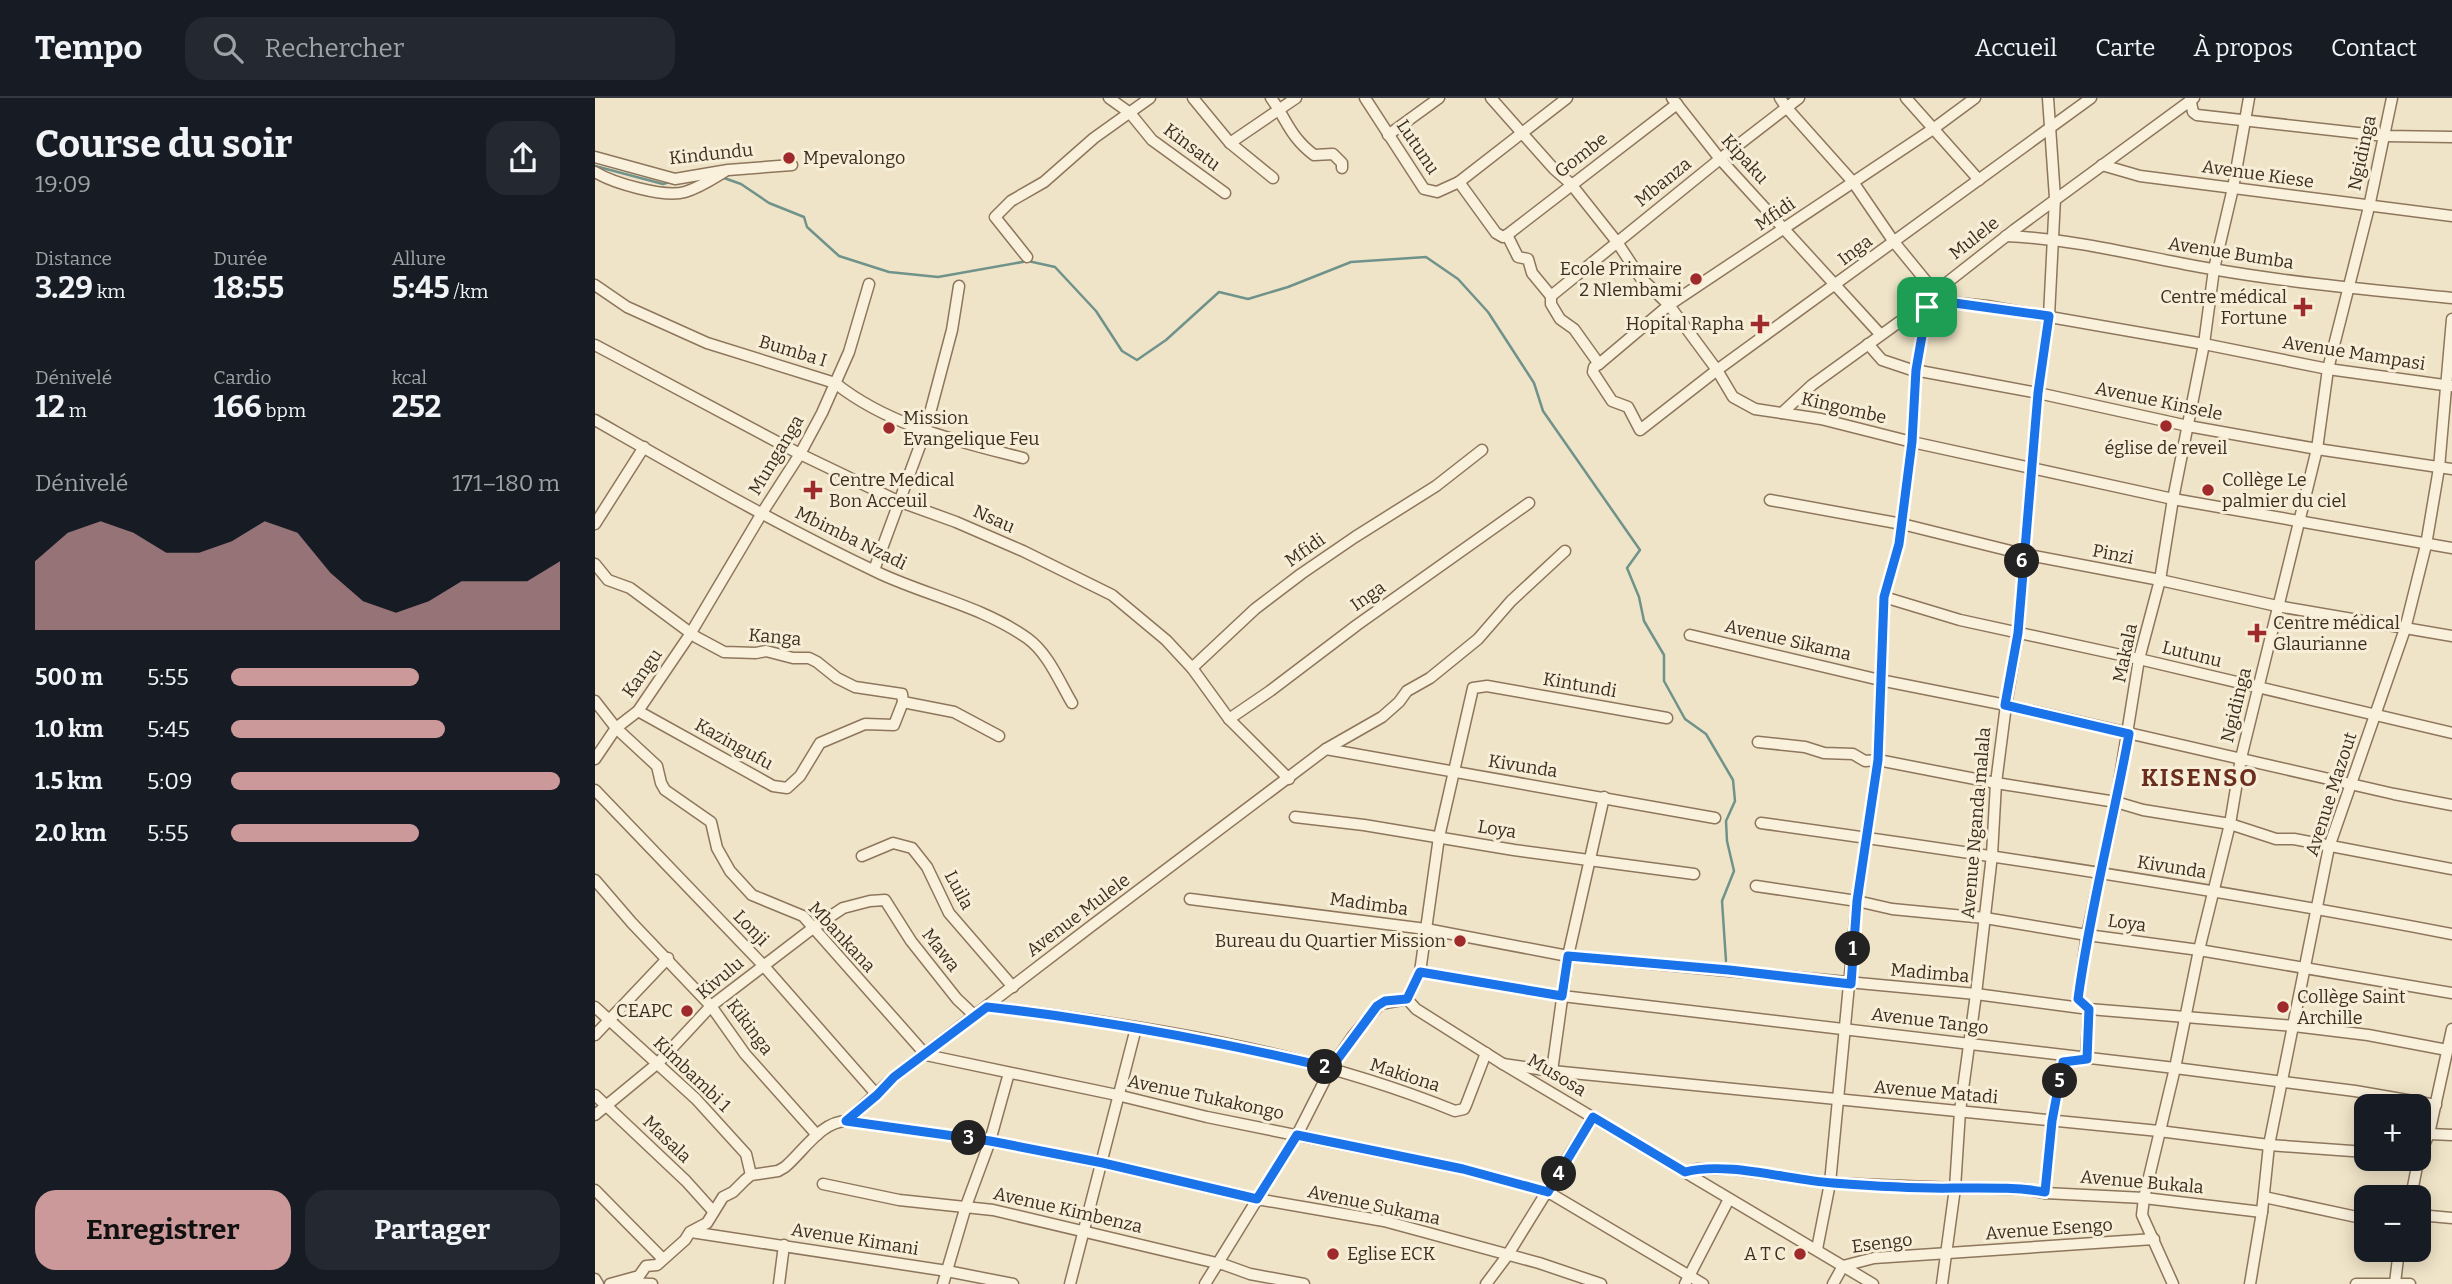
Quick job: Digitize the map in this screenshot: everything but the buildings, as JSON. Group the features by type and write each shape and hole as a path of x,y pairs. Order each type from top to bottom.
{"street":[{"name":"Kinsatu","path":"1109,98 1130,113 1152,140 1225,193"},
{"path":"1027,257 995,217 1011,201 1044,182 1094,138 1150,98"},
{"path":"1193,98 1230,143 1273,178"},
{"path":"1271,98 1285,125 1304,148 1314,155 1333,154 1342,163 1342,168"},
{"path":"1230,143 1296,98"},
{"name":"Lutunu","path":"1365,98 1424,189 1437,192 1459,182 1496,233 1507,236 1518,257 1528,259 1532,273 1551,296 1551,304 1560,319 1574,329 1599,364 1594,367 1593,372 1612,401 1628,407 1640,430"},
{"path":"1388,135 1440,98"},
{"name":"Kingombe","path":"1491,98 1554,169 1571,184 1617,242 1640,277 1669,306 1717,370 1733,397 1755,409 1821,419 1912,442 2173,499 2452,548"},
{"path":"1459,182 1567,98"},
{"name":"Mbanza","path":"1551,296 1720,159 1783,103 1799,98"},
{"path":"1906,98 1979,180"},
{"name":"Mfidi","path":"1599,364 1669,306 1975,98"},
{"name":"Avenue Nganda malala","path":"1942,1284 1955,1188 1960,1111 1992,855 1996,783 2005,705 2018,633 2038,393 2049,316 2055,198 2048,98"},
{"name":"Inga","path":"1640,430 1717,370 2091,98"},
{"name":"Makala","path":"2087,1059 2089,1009 2078,999 2087,935 2129,734 2139,659 2160,580 2204,344 2214,269 2233,188 2249,98"},
{"name":"Ngidinga","path":"2144,1198 2230,824 2241,758 2316,449 2328,369 2369,207 2392,98"},
{"path":"2192,99 2193,112 2197,115 2385,136 2452,137"},
{"name":"Mulele","path":"1782,412 1811,385 1880,334 1923,307 1935,292 2055,198 2192,99"},
{"name":"Kipaku","path":"1674,101 1720,159 1880,334"},
{"name":"Gombe","path":"1507,236 1674,101"},
{"path":"1783,103 1853,182 1894,242 1935,292"},
{"name":"Kindundu","path":"595,157 675,179 792,165"},
{"name":"Avenue Kiese","path":"2102,165 2140,176 2452,216"},
{"path":"595,172 654,191 682,193 721,174"},
{"name":"Avenue Bumba","path":"2006,236 2052,238 2214,269 2349,288 2452,298"},
{"name":"Munganga","path":"691,634 800,454 849,352 869,284"},
{"name":"Bumba I","path":"595,285 627,307 707,343 835,383 852,396 925,432 1023,458"},
{"path":"874,570 925,432 952,330 958,286"},
{"name":"Avenue Mampasi","path":"1923,307 1947,302 2049,316 2328,369 2448,386"},
{"path":"1817,1249 1830,1183 1857,901 1878,760 1884,597 1902,524 1923,307"},
{"name":"Avenue Mazout","path":"2250,1284 2262,1212 2269,1145 2329,847 2405,629 2426,545 2439,468 2452,319"},
{"name":"Avenue Kinsele","path":"1868,344 1885,362 1916,370 2188,426 2316,449 2452,469"},
{"name":"Nsau","path":"595,345 800,454 898,501 1001,541 1076,575 1112,595 1166,640 1192,668 1229,719 1289,779"},
{"name":"Mbimba Nzadi","path":"595,420 762,513 874,570 950,602 987,614 1027,638 1042,652 1072,703"},
{"path":"597,518 644,447"},
{"name":"Mfidi","path":"1192,668 1255,609 1301,574 1436,486 1482,450"},
{"name":"Pinzi","path":"1770,500 1902,524 2023,554 2277,606 2452,636"},
{"name":"Inga","path":"1229,719 1529,503"},
{"name":"Avenue Mulele","path":"612,1283 639,1276 646,1266 657,1265 685,1240 690,1232 707,1223 723,1197 751,1175 778,1171 817,1135 837,1121 846,1121 894,1077 1326,750 1382,717 1407,691 1430,678 1478,639 1511,601 1565,551"},
{"name":"Kanga","path":"595,564 608,580 630,588 691,634 724,652 766,651 793,658 809,658 855,687 902,694 903,702 954,712 999,736"},
{"name":"Lutunu","path":"1884,597 1960,621 2139,659 2452,733"},
{"name":"Kangu","path":"595,759 616,728 638,711 691,634"},
{"name":"Avenue Sikama","path":"1690,635 1880,680 2005,705 2351,785 2452,805"},
{"name":"Kintundi","path":"1452,773 1473,688 1487,686 1667,718"},
{"name":"Mbankana","path":"595,702 616,728 657,766 660,783 665,790 711,822 717,848 730,871 752,895 796,911 926,1055"},
{"name":"Kazingufu","path":"638,711 773,786 787,788 800,776 821,743 865,724 894,724 903,702"},
{"path":"1758,742 1805,747 1824,753 1853,754 1865,761 1878,760 1996,783 2116,802 2143,810 2230,824 2276,839 2294,839 2452,869"},
{"name":"Kivunda","path":"1326,750 1715,818"},
{"path":"1205,1284 1297,1135 1331,1068 1377,1006 1385,1001 1407,999 1420,972 1439,838 1452,773"},
{"name":"Lonji","path":"595,790 763,965 877,1095"},
{"path":"1552,1072 1568,956 1604,797"},
{"name":"Loya","path":"1295,817 1694,874"},
{"name":"Kivunda","path":"1761,823 1992,855 2316,908 2452,934"},
{"name":"Luila","path":"862,856 893,843 912,848 927,867 949,913 1013,987"},
{"name":"Kikinga","path":"595,880 711,1006 745,1054 817,1135"},
{"name":"Loya","path":"1756,886 1892,909 1985,918 2199,950 2452,993"},
{"name":"Kivulu","path":"595,1115 658,1063 711,1006 763,965 843,908 885,900"},
{"name":"Mawa","path":"885,900 911,941 957,999 975,1016"},
{"name":"Madimba","path":"1190,900 1426,929 1568,956 1976,994 2089,1009 2294,1026 2368,1035 2447,1050"},
{"path":"595,1035 667,958"},
{"name":"Avenue Tango","path":"1420,972 1562,996 2175,1068 2355,1091 2436,1105"},
{"name":"Musosa","path":"1407,999 1416,1009 1503,1064 1873,1284"},
{"name":"Kimbambi 1","path":"595,1007 696,1099 747,1154 751,1175"},
{"name":"Makiona","path":"987,1007 1049,1014 1235,1045 1331,1068 1455,1111 1461,1111 1466,1105 1486,1053"},
{"path":"1070,1284 1136,1028"},
{"path":"2431,1129 2436,1105 2447,1076 2447,1050 2452,1029"},
{"name":"Avenue Tukakongo","path":"926,1055 1207,1117 1463,1169 1548,1192 1687,1280 1703,1284"},
{"path":"2045,1192 2052,1121 2063,1062 2087,1059"},
{"name":"Avenue Matadi","path":"1503,1064 1552,1072 2159,1131 2269,1145 2354,1151"},
{"path":"943,1284 966,1206 990,1141 1009,1073"},
{"name":"Masala","path":"595,1095 686,1181 713,1211"},
{"path":"1486,1284 1507,1256 1593,1117"},
{"name":"Avenue Sukama","path":"846,1121 990,1141 1103,1163 1257,1199 1384,1221 1539,1263 1569,1279 1601,1284"},
{"path":"2431,1134 2452,1135"},
{"name":"Avenue Bukala","path":"1685,1172 1697,1169 1731,1169 1830,1183 2024,1189 2144,1198 2262,1212"},
{"name":"Avenue Kimbenza","path":"823,1184 899,1200 993,1210 1083,1230 1249,1274 1304,1284"},
{"path":"595,1190 663,1259"},
{"path":"2264,1197 2354,1216"},
{"path":"2144,1198 2142,1214 2173,1284"},
{"path":"1687,1280 1729,1199"},
{"path":"2431,1217 2452,1218"},
{"name":"Avenue Kimani","path":"690,1232 947,1271 1013,1284"},
{"name":"Avenue Esengo","path":"1946,1254 2154,1239"},
{"path":"779,1284 784,1245"},
{"name":"Esengo","path":"1833,1284 1843,1266 1874,1258 1946,1254"},
{"path":"2395,1283 2398,1262"},
{"path":"595,1279 598,1284"},
{"path":"612,1283 652,1284"},
{"path":"2356,1284 2410,1284"}],"waterway":[{"path":"595,166 663,184 670,182"},
{"path":"724,178 741,184 769,203 804,217 807,227 839,256 889,272 938,277 1028,261 1055,267 1096,311 1122,351 1137,360 1166,340 1219,292 1248,299 1288,287 1351,262 1426,257 1458,279 1488,312 1534,383 1543,411 1640,550 1627,568 1639,597 1644,621 1664,655 1664,681 1685,719 1706,734 1733,780 1735,801 1726,821 1727,841 1734,871 1722,901 1726,961"}],"place":[{"name":"Mpevalongo","path":"789,158"},
{"name":"Ecole Primaire 2 Nlembami","path":"1696,279"},
{"name":"Centre médical Fortune","path":"2303,307"},
{"name":"Hopital Rapha","path":"1760,324"},
{"name":"église de reveil","path":"2166,426"},
{"name":"Mission Evangelique Feu","path":"889,428"},
{"name":"Centre Medical Bon Acceuil","path":"813,490"},
{"name":"Collège Le palmier du ciel","path":"2208,490"},
{"name":"Centre médical Glaurianne","path":"2257,633"},
{"name":"Bureau du Quartier Mission","path":"1460,941"},
{"name":"Collège Saint Archille","path":"2283,1007"},
{"name":"CEAPC","path":"687,1011"},
{"name":"Eglise ECK","path":"1333,1254"},
{"name":"A T C","path":"1800,1254"}],"district":[{"name":"KISENSO","path":"2200,778"}],"route":[{"path":"1938,303 1961,303 2049,316 2038,393 2018,633 2005,705 2129,734 2087,935 2078,999 2089,1009 2087,1059 2063,1062 2052,1121 2045,1192 2024,1189 1830,1183 1731,1169 1697,1169 1685,1172 1593,1117 1548,1192 1463,1169 1297,1135 1257,1199 1103,1163 990,1141 846,1121 894,1077 987,1007 1049,1014 1235,1045 1331,1068 1377,1006 1385,1001 1407,999 1420,972 1562,996 1568,956 1851,984 1857,901 1878,760 1884,597 1899,544 1912,442 1916,370 1920,360 1927,307 1938,303"}]}
